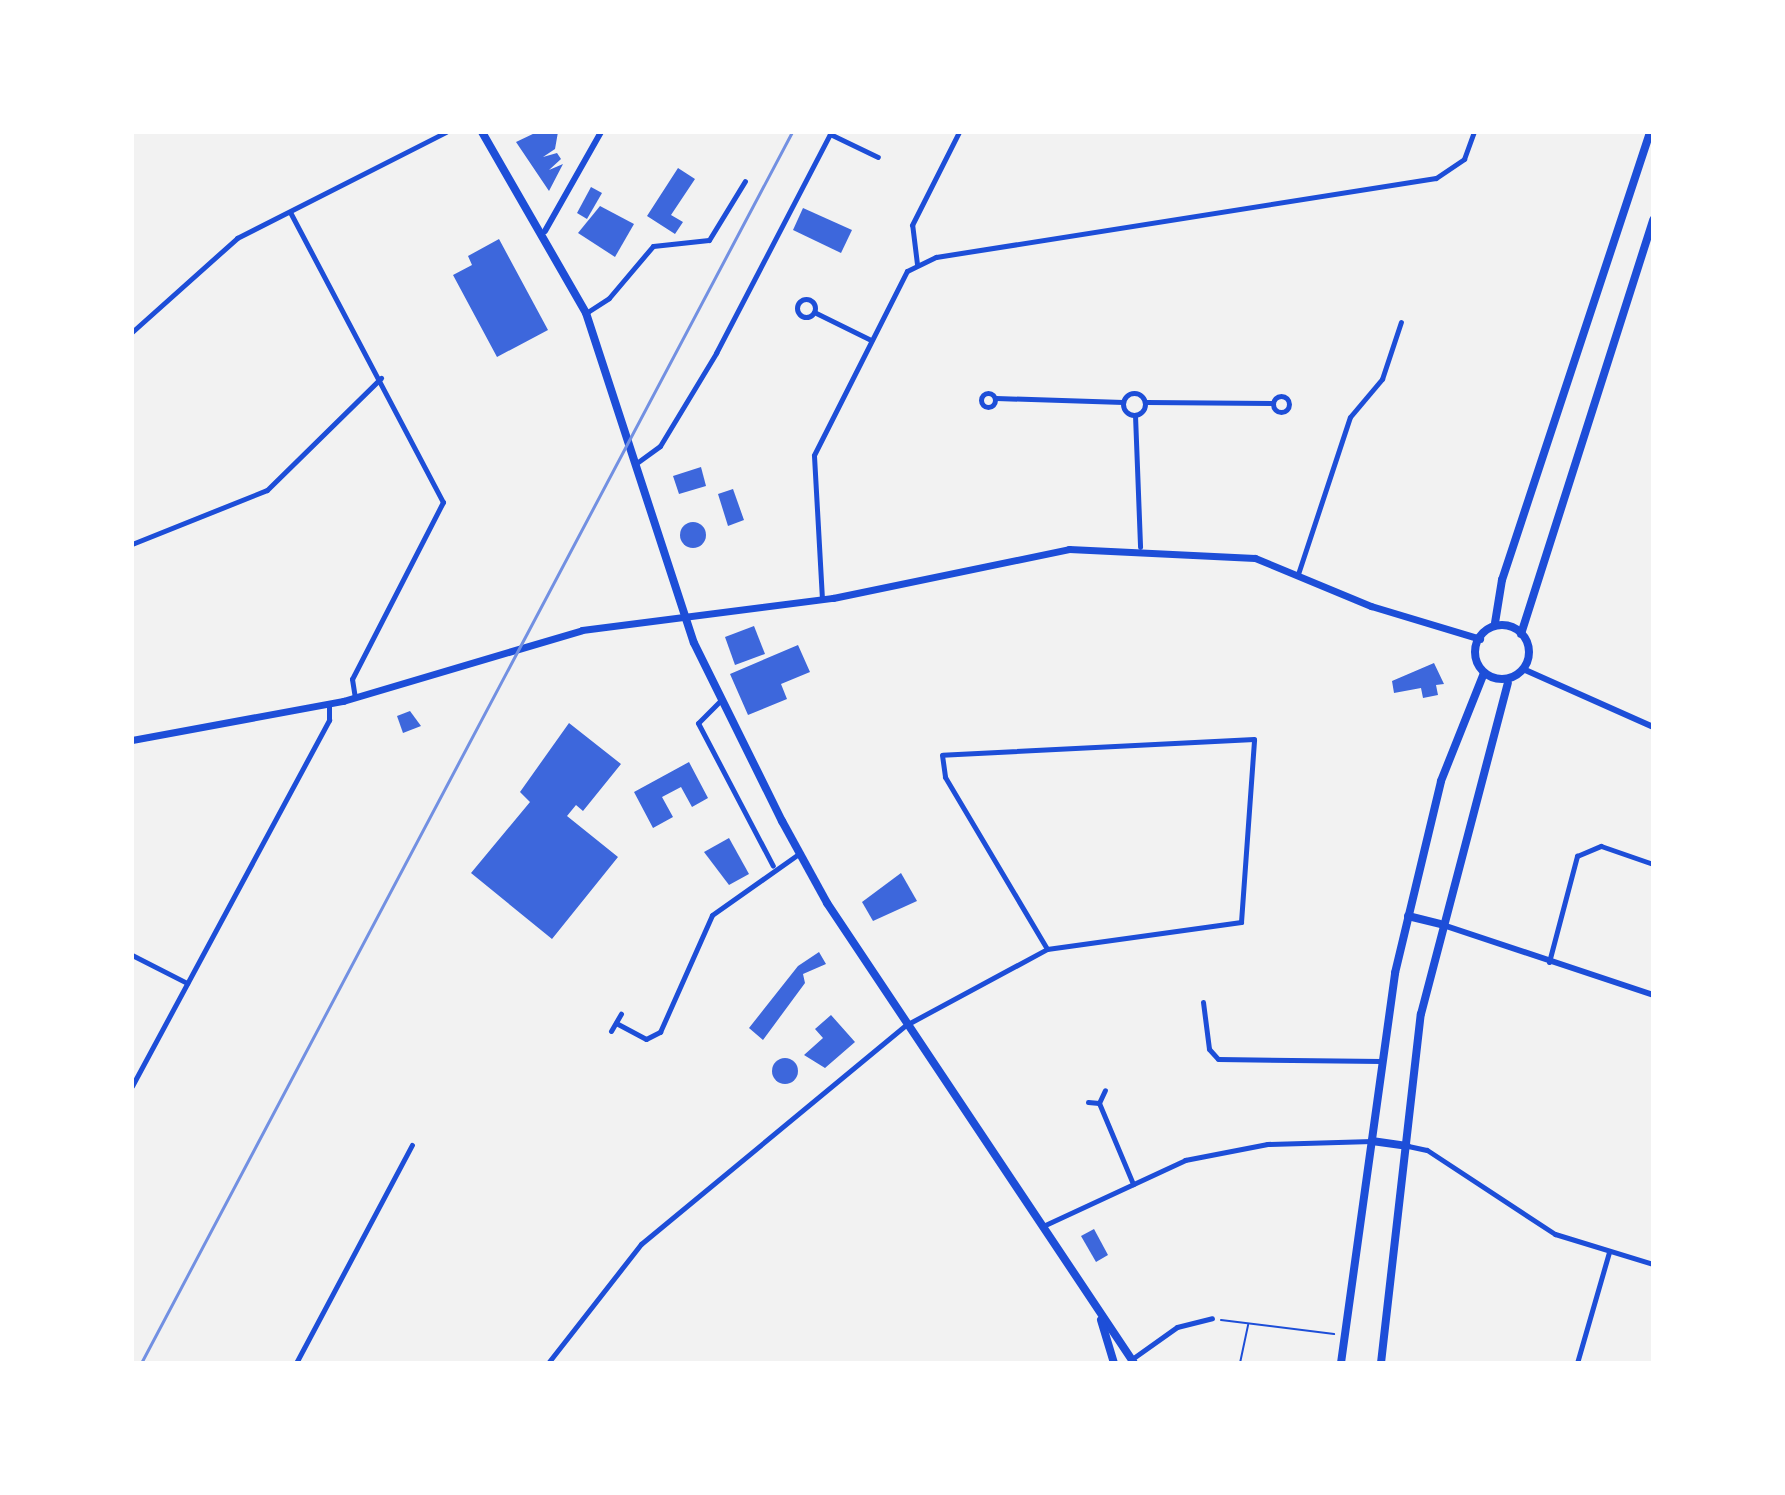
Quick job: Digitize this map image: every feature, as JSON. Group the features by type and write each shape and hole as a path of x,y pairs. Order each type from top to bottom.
{"main road":[{"path":"482,132 545,231 586,313 626,422 685,616 720,701 800,853 906,1025 1131,1362"},
{"path":"1341,1363 1381,1061 1408,916 1441,781 1484,673 1480,639 1495,623 1502,580 1650,132"},
{"path":"1381,1363 1407,1146 1440,924 1508,683 1523,669 1521,634 1653,220"},
{"path":"132,740 329,704 543,639 685,616 822,600 1028,553 1140,547 1255,558 1480,639"},
{"path":"1495,623 1509,622 1521,634"},
{"path":"1484,673 1508,683"},
{"path":"1408,916 1440,924"},
{"path":"1372,1141 1407,1146"},
{"path":"1099,1312 1114,1363"}],"street":[{"path":"132,332 178,298 228,245 446,132"},
{"path":"545,231 601,132"},
{"path":"917,264 912,225 959,132"},
{"path":"822,600 814,455 898,281 917,264 1436,178 1464,159 1474,132"},
{"path":"637,459 660,446 716,353 830,133 878,157"},
{"path":"586,313 609,298 653,246 709,240 745,181"},
{"path":"290,212 381,378 443,502 352,679 355,697"},
{"path":"814,312 871,340"},
{"path":"1298,574 1350,417 1382,379 1401,322"},
{"path":"132,544 267,490 381,378"},
{"path":"996,398 1123,402 1134,393 1146,402 1272,403"},
{"path":"1123,402 1135,415 1140,547"},
{"path":"1135,415 1146,402"},
{"path":"1523,669 1653,727"},
{"path":"616,1023 646,1039 660,1032 712,915 769,880 773,866 698,723 720,701"},
{"path":"132,1086 329,720 329,704"},
{"path":"548,1363 641,1244 906,1025 1047,949 1241,922 1257,746 1246,734 942,755 945,777 1047,949"},
{"path":"1549,963 1577,856 1601,846 1653,864"},
{"path":"773,866 800,853"},
{"path":"1440,924 1549,963 1653,995"},
{"path":"132,955 187,983"},
{"path":"1203,1002 1209,1049 1218,1059 1381,1061"},
{"path":"611,1031 621,1014"},
{"path":"1105,1090 1099,1103 1133,1184"},
{"path":"1088,1102 1099,1103"},
{"path":"1043,1226 1175,1163 1238,1147 1372,1141"},
{"path":"296,1363 412,1145"},
{"path":"1407,1146 1427,1150 1555,1234 1653,1264"},
{"path":"1577,1363 1609,1252"},
{"path":"1131,1362 1177,1327 1212,1318"}],"path":[{"path":"1212,1318 1344,1336"},
{"path":"1240,1363 1248,1324"}],"building":[{"path":"537,132 558,132 555,149 543,157 557,153 561,159 549,170 563,164 549,191 516,142"},
{"path":"678,168 695,179 671,215 683,222 675,234 647,216"},
{"path":"591,187 602,193 587,219 577,213"},
{"path":"600,206 634,224 615,257 578,233"},
{"path":"803,208 852,230 841,253 793,230"},
{"path":"499,239 548,330 497,357 453,275 472,265 468,256"},
{"path":"701,467 706,486 679,494 673,476"},
{"path":"733,489 744,520 728,526 718,494"},
{"path":"693,522 702,526 706,535 702,544 693,548 684,544 680,535 684,526"},
{"path":"754,626 765,654 735,665 725,637"},
{"path":"798,645 810,672 781,684 787,699 748,715 730,674"},
{"path":"1434,663 1444,684 1436,685 1438,695 1423,698 1421,688 1394,693 1392,681"},
{"path":"410,711 421,726 403,733 397,716"},
{"path":"569,723 621,764 583,811 576,805 567,816 618,857 552,939 471,873 530,802 520,792"},
{"path":"689,762 708,798 692,807 681,787 662,797 673,817 653,828 634,792"},
{"path":"729,838 749,874 729,885 704,852"},
{"path":"901,873 917,901 873,921 862,902"},
{"path":"819,952 826,964 803,974 805,983 763,1040 749,1028 798,966"},
{"path":"831,1015 855,1042 825,1068 804,1055 823,1038 815,1029"},
{"path":"785,1058 794,1062 798,1071 794,1080 785,1084 776,1080 772,1071 776,1062"},
{"path":"1094,1229 1108,1255 1096,1262 1081,1236"}],"railway":[{"path":"141,1363 792,132"}]}
